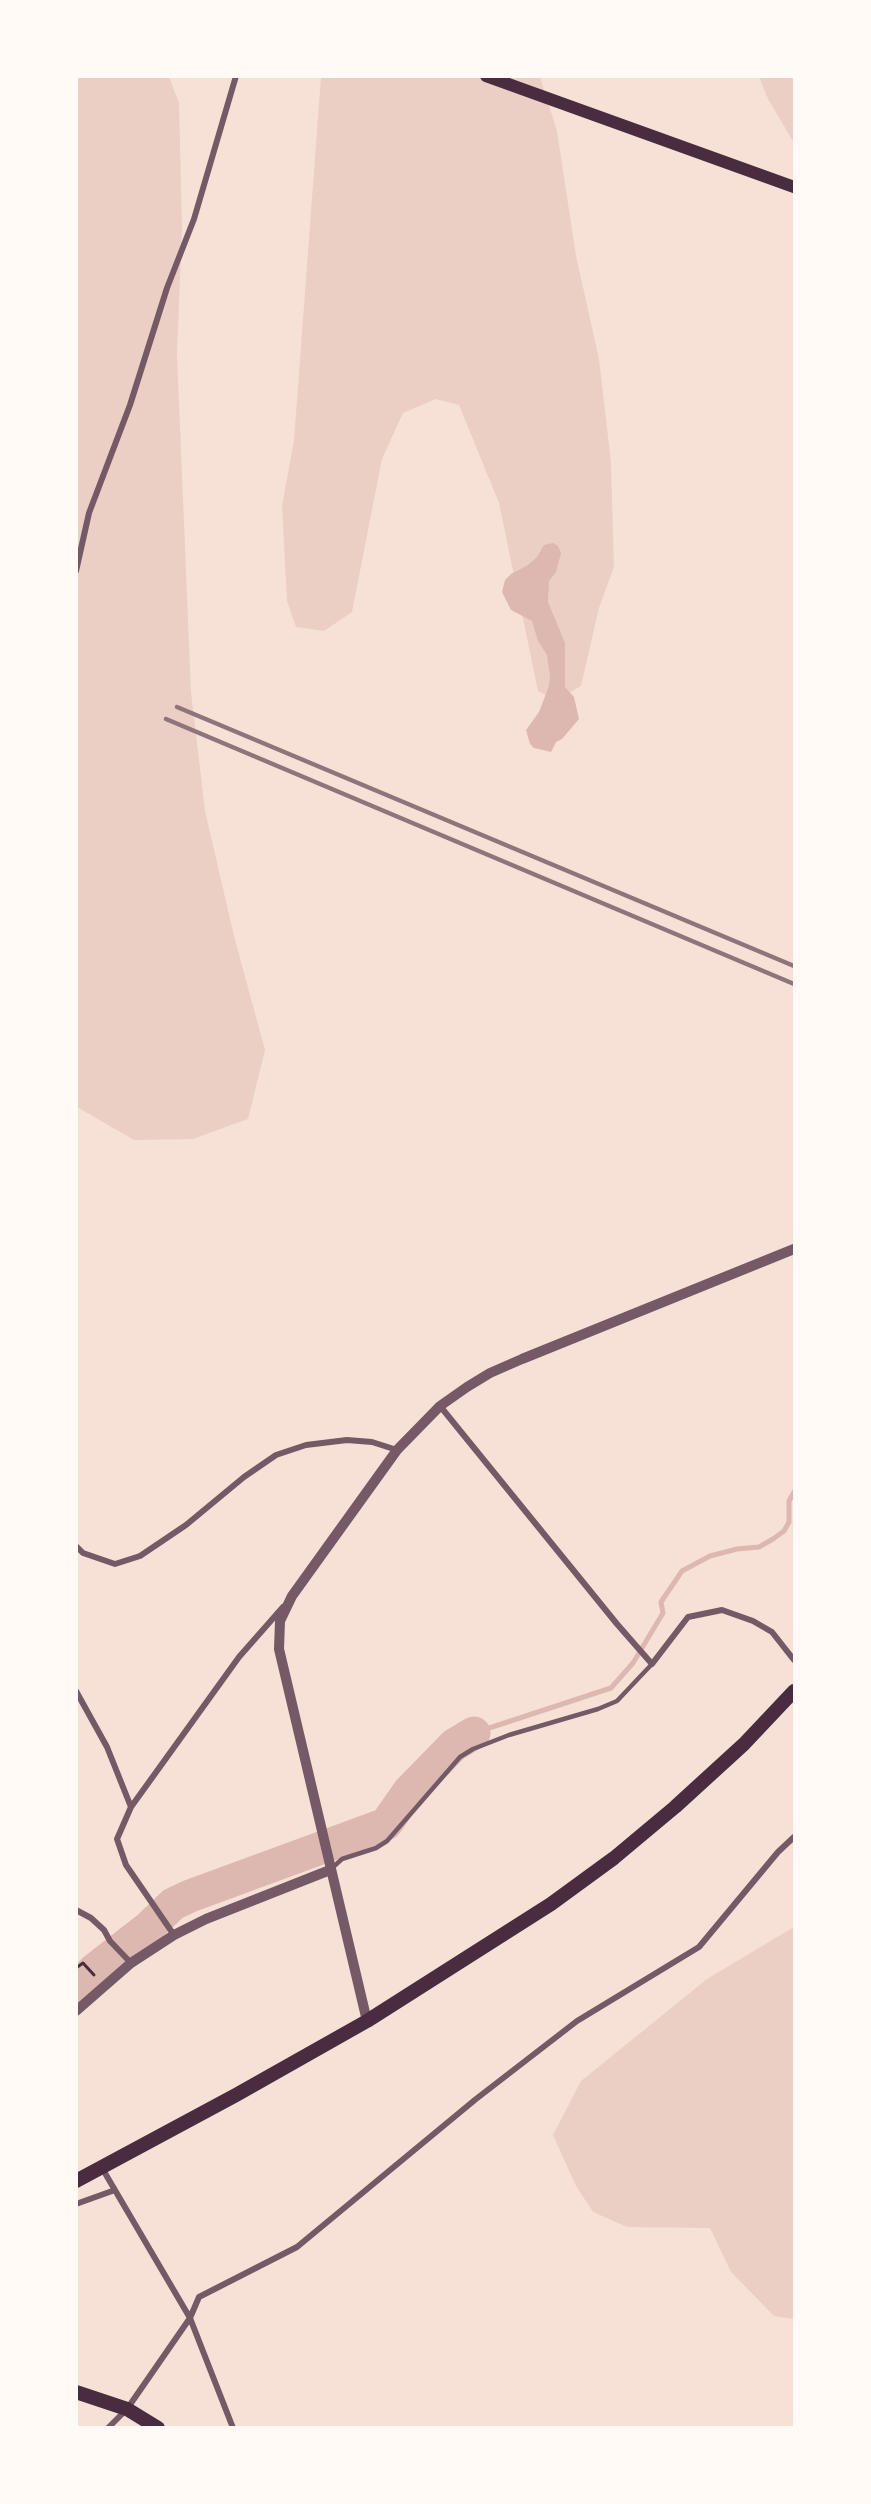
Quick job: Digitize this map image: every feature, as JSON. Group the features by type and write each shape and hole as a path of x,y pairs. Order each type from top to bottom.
{"main road":[{"path":"486,76 795,187"},
{"path":"76,2181 367,2021 551,1904 614,1858 675,1808 795,1691"},
{"path":"76,2391 127,2409 158,2427"}],"street":[{"path":"76,571 89,513 130,405 166,288 194,219 236,76"},
{"path":"174,1935 126,1865 117,1839 131,1807 239,1657 292,1596 397,1450 440,1406 482,1378 522,1359 795,1249"},
{"path":"440,1406 652,1664 688,1617 722,1610 753,1621 772,1632 795,1660"},
{"path":"76,1546 83,1553 115,1564 140,1556 186,1525 244,1477 276,1455 306,1445 347,1440 372,1442 397,1450"},
{"path":"292,1596 280,1621 279,1649 367,2021"},
{"path":"76,1691 107,1747 131,1807"},
{"path":"108,2427 127,2409 190,2318 199,2297 297,2247 476,2099 578,2021 699,1947 778,1852 795,1837"},
{"path":"76,2011 131,1963 174,1935 206,1918 330,1870"},
{"path":"76,1910 91,1917 131,1963"},
{"path":"102,2168 190,2318 233,2427"},
{"path":"76,2204 116,2190"}],"lane":[{"path":"330,1870 342,1859 376,1848 387,1841 460,1757 473,1749 509,1735 598,1709 617,1701 652,1664"}],"path":[{"path":"76,1968 83,1963"}],"shaded area":[{"path":"77,77 169,77 179,103 182,227 177,354 191,692 205,811 234,936 265,1050 248,1119 193,1139 134,1140 77,1107"},
{"path":"321,77 540,77 557,131 576,256 599,359 611,462 614,567 599,608 581,686 556,700 538,691 499,503 459,405 436,399 403,413 382,459 352,612 324,631 296,627 287,601 282,506 294,440"},
{"path":"759,77 794,77 794,143 768,99"},
{"path":"553,543 558,546 561,553 556,572 549,581 548,602 565,643 565,687 574,697 579,719 562,739 556,742 551,752 534,748 530,744 526,730 539,712 549,686 547,655 538,641 532,621 511,610 502,592 505,580 511,574 528,565 537,557 544,545"},
{"path":"794,1927 794,2319 774,2316 731,2272 710,2228 627,2227 593,2212 576,2186 553,2135 581,2081 707,1979"}],"waterway":[{"path":"474,1733 611,1688 633,1663 663,1613 661,1602 682,1571 710,1556 737,1549 759,1547 773,1539 784,1531 789,1522 789,1501 794,1492"},
{"path":"76,1988 95,1969 149,1927 173,1904 386,1824 409,1791 454,1745 474,1733"}],"railway":[{"path":"177,707 794,966"},
{"path":"166,719 794,984"}]}
